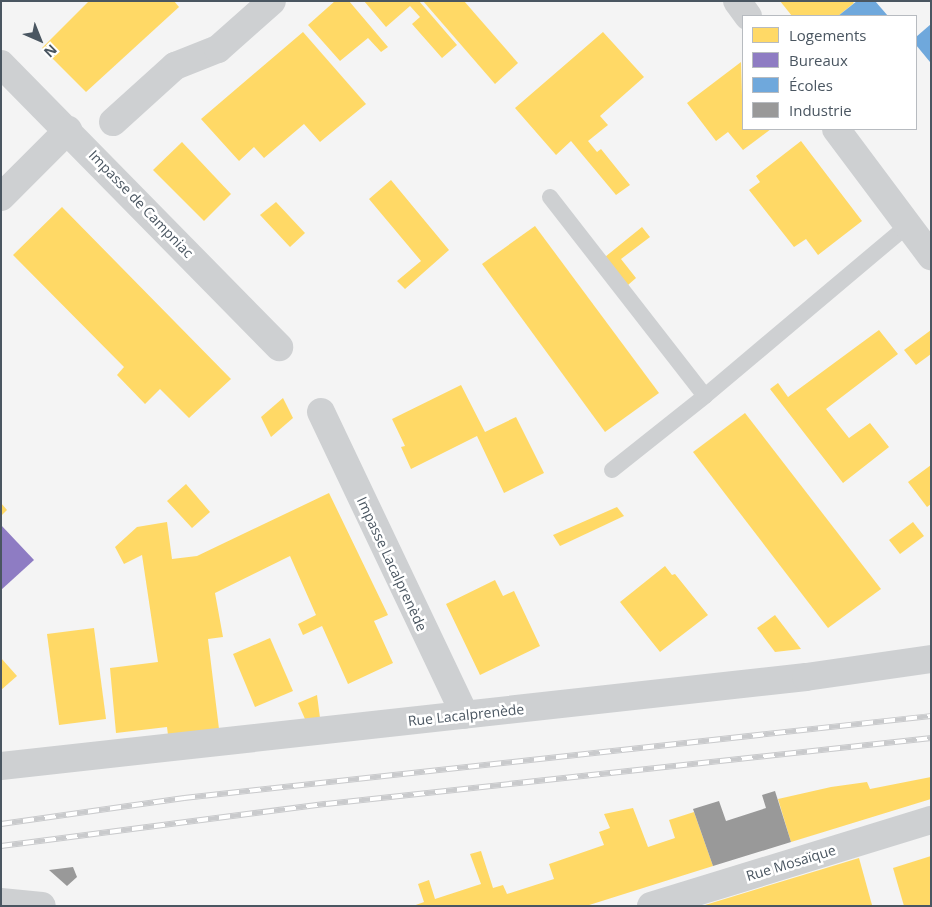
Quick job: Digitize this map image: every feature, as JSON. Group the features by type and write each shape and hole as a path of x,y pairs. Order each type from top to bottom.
{"street":[{"path":"113,122 175,66 218,48 272,1"},
{"path":"737,1 747,15"},
{"name":"Impasse de Campniac","path":"1,64 68,130 279,347"},
{"path":"1,198 68,130"},
{"path":"837,130 909,224 931,256"},
{"name":"Impasse Lacalprenède","path":"321,412 464,715"},
{"name":"Rue Lacalprenède","path":"1,766 806,677 931,659"},
{"name":"Rue Mosaïque","path":"651,906 931,820"},
{"path":"1,902 42,906"}],"lane":[{"path":"550,197 705,396"},
{"path":"612,470 705,396 909,224"}],"building: Logements":[{"path":"89,1 174,1 179,7 86,92 42,48"},
{"path":"335,1 349,1 388,47 381,52 368,38 340,61 308,25"},
{"path":"364,1 419,1 457,45 442,58 412,24 420,17 410,6 386,27"},
{"path":"423,1 464,1 518,63 495,84"},
{"path":"780,1 852,1 854,3 839,15 791,15"},
{"path":"303,32 366,104 320,142 304,124 264,158 254,147 239,161 201,119"},
{"path":"603,32 644,77 600,116 608,125 588,141 597,152 601,149 630,185 616,195 571,141 556,155 515,108"},
{"path":"741,62 742,130 770,130 743,150 728,132 716,141 687,103"},
{"path":"801,141 862,221 818,255 806,239 794,247 749,190 760,182 756,176"},
{"path":"182,142 231,194 204,221 153,170"},
{"path":"391,180 449,250 405,289 397,281 421,261 369,199"},
{"path":"276,202 305,233 290,247 260,215"},
{"path":"62,207 231,379 189,418 160,389 145,404 117,375 124,367 13,255"},
{"path":"535,226 659,393 605,432 482,264"},
{"path":"642,227 650,237 621,259 636,278 628,285 605,257"},
{"path":"879,330 898,354 826,409 849,438 870,423 889,447 843,483 770,389 778,383 788,397"},
{"path":"931,330 931,354 916,365 904,350"},
{"path":"461,385 485,432 516,417 544,473 504,493 477,436 411,469 401,447 405,446 392,419"},
{"path":"283,398 293,418 271,437 261,417"},
{"path":"745,413 881,589 828,628 693,452"},
{"path":"931,465 931,504 927,507 908,482"},
{"path":"186,484 210,512 192,528 167,501"},
{"path":"329,493 388,615 374,621 393,663 348,684 322,626 303,635 298,624 316,615 290,556 215,593 223,637 208,639 219,729 168,735 167,727 116,733 110,668 158,662 142,555 124,564 115,547 137,527 167,522 172,559 197,556"},
{"path":"1,503 7,510 1,516"},
{"path":"617,507 624,516 560,546 553,535"},
{"path":"913,522 924,536 900,554 889,540"},
{"path":"665,566 672,575 675,574 708,615 660,652 620,602"},
{"path":"495,580 503,596 514,591 540,646 480,675 446,604"},
{"path":"775,615 801,649 775,652 757,628"},
{"path":"94,628 106,719 59,725 47,634"},
{"path":"270,638 293,691 255,707 233,654"},
{"path":"1,658 17,676 1,690"},
{"path":"317,695 320,718 305,719 298,703"},
{"path":"931,777 931,799 791,842 778,799 831,787 867,782 870,789"},
{"path":"633,808 648,847 675,838 669,820 694,812 713,866 586,906 413,906 424,902 418,884 429,880 435,899 481,884 470,854 481,851 493,888 503,885 507,894 554,879 549,864 604,845 599,832 610,828 604,814"},
{"path":"931,856 931,906 904,906 893,868"},
{"path":"859,858 872,905 705,906 705,905"}],"building: Bureaux":[{"path":"1,525 34,560 1,590"}],"building: Écoles":[{"path":"857,1 875,1 887,15 839,15"},
{"path":"931,24 930,62 917,46 917,36"}],"building: Industrie":[{"path":"775,791 791,842 713,866 693,809 719,801 726,821 766,808 762,795"},
{"path":"73,867 77,877 67,886 49,870"}],"railway":[{"path":"1,824 184,798 931,716"},
{"path":"1,846 326,804 931,738"}]}
